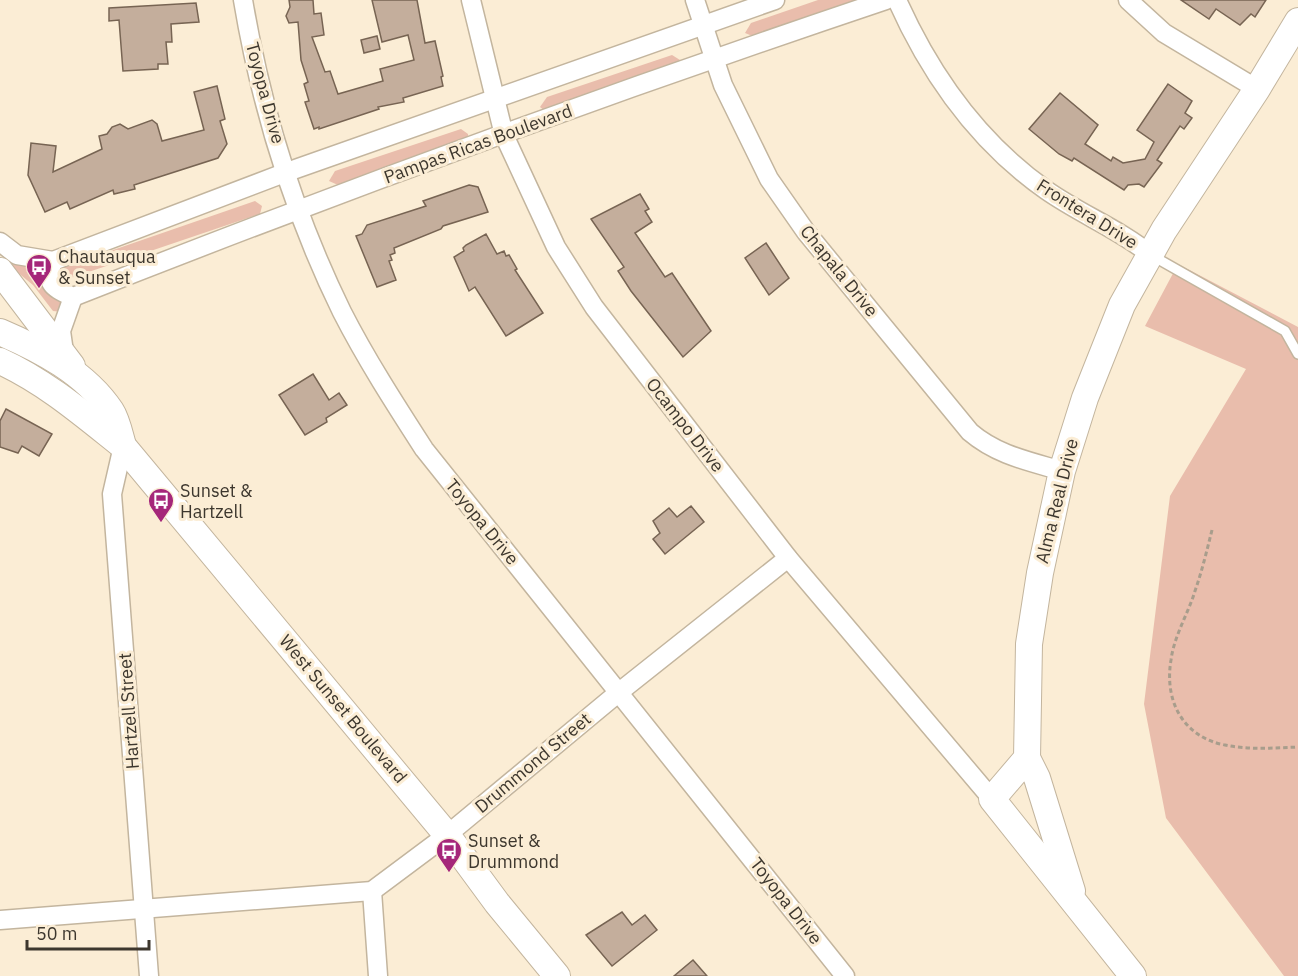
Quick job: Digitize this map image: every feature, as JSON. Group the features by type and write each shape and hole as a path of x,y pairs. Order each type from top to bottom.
{"street":[{"name":"Toyopa Drive","path":"243,0 254,62 298,208 342,312 375,372 424,449 845,976"},
{"name":"Ocampo Drive","path":"471,0 504,135 556,247 594,307 788,558 992,799"},
{"name":"Chapala Drive","path":"695,0 723,84 769,178 806,232 970,432 988,446 1005,455 1062,471"},
{"name":"Pampas Ricas Boulevard","path":"53,261 287,172 775,0"},
{"name":"Pampas Ricas Boulevard","path":"72,297 298,208 714,58 886,0"},
{"name":"Frontera Drive","path":"897,0 940,81 976,128 1010,161 1045,189 1078,211 1128,237 1151,255"},
{"path":"1128,0 1164,33 1257,89"},
{"name":"Alma Real Drive","path":"1027,759 1029,644 1040,573 1062,471 1084,398 1122,305 1164,230 1257,89 1298,21"},
{"path":"0,242 17,255 53,261 49,274 50,282 56,289 72,297 61,331 64,352"},
{"path":"0,271 64,352 78,376"},
{"name":"West Sunset Boulevard","path":"0,332 48,355 78,376 112,411 123,446"},
{"name":"West Sunset Boulevard","path":"0,361 25,373 64,399 123,446 447,835 497,903 557,976"},
{"name":"Hartzell Street","path":"123,446 112,494 149,976"},
{"name":"Drummond Street","path":"372,891 447,835 618,693 788,558"},
{"path":"1076,905 1037,778 1027,759 992,799 1076,905 1133,976"},
{"path":"0,920 372,891 378,976"}],"lane":[{"path":"1151,255 1285,331 1298,354"}],"path":[{"path":"1212,530 1195,592 1171,658 1169,680 1172,699 1180,718 1201,738 1226,746 1298,747"}],"shaded area":[{"path":"818,0 861,0 755,37 745,33 751,23"},
{"path":"672,55 680,60 680,64 545,111 540,107 547,97"},
{"path":"461,129 468,134 468,139 338,185 329,181 335,171"},
{"path":"255,201 262,206 260,214 59,282 56,273 61,268"},
{"path":"13,262 41,265 41,278 46,289 53,297 65,302 62,312 53,311 33,285 11,267"},
{"path":"1178,264 1298,327 1298,976 1284,976 1166,818 1144,704 1170,496 1246,369 1145,326"}],"building":[{"path":"289,0 313,0 314,14 321,13 324,35 312,37 325,72 330,71 338,94 383,81 380,69 414,60 408,35 382,42 372,0 417,0 425,43 435,41 443,86 403,98 404,102 378,107 379,109 314,129 305,102 309,101 304,84 308,82 301,60 298,22 289,23 286,16 290,7"},
{"path":"1181,0 1266,0 1255,17 1251,14 1240,25 1216,9 1209,19"},
{"path":"196,3 199,22 171,24 172,42 166,42 168,64 158,64 158,69 123,71 119,20 109,21 109,8"},
{"path":"377,36 380,49 364,53 361,40"},
{"path":"1168,84 1192,101 1185,113 1192,118 1184,129 1180,126 1157,160 1162,163 1144,187 1139,184 1128,185 1124,190 1074,158 1072,161 1059,154 1029,129 1060,93 1098,125 1085,144 1111,161 1113,157 1123,163 1145,159 1154,142 1137,130"},
{"path":"217,86 225,119 220,121 227,144 218,158 134,185 135,189 114,194 113,190 70,209 67,202 45,212 28,175 31,143 56,146 53,172 102,149 99,136 107,134 112,127 120,124 128,129 152,120 157,124 162,141 204,130 194,92"},
{"path":"469,185 478,187 488,212 443,226 441,229 394,248 395,253 390,255 392,260 389,261 396,280 377,287 356,236 362,234 367,225 426,206 423,201"},
{"path":"640,194 649,209 645,211 652,222 635,233 665,277 672,273 711,331 683,357 631,291 618,271 624,267 591,219"},
{"path":"486,234 497,254 504,251 506,256 509,255 517,269 515,270 543,313 506,336 475,287 469,291 454,257 464,251 463,248 466,245"},
{"path":"766,243 789,278 769,295 745,258"},
{"path":"313,374 329,400 339,393 347,405 326,418 327,422 305,435 279,395"},
{"path":"6,409 52,434 39,456 22,446 18,453 0,447 0,421"},
{"path":"691,506 704,522 665,554 653,539 660,533 653,521 669,508 677,517"},
{"path":"622,912 632,925 645,915 657,930 612,966 586,935"},
{"path":"693,960 707,976 674,976"}],"place":[{"name":"Chautauqua & Sunset","path":"39,290"},
{"name":"Sunset & Hartzell","path":"161,524"},
{"name":"Sunset & Drummond","path":"449,874"}]}
